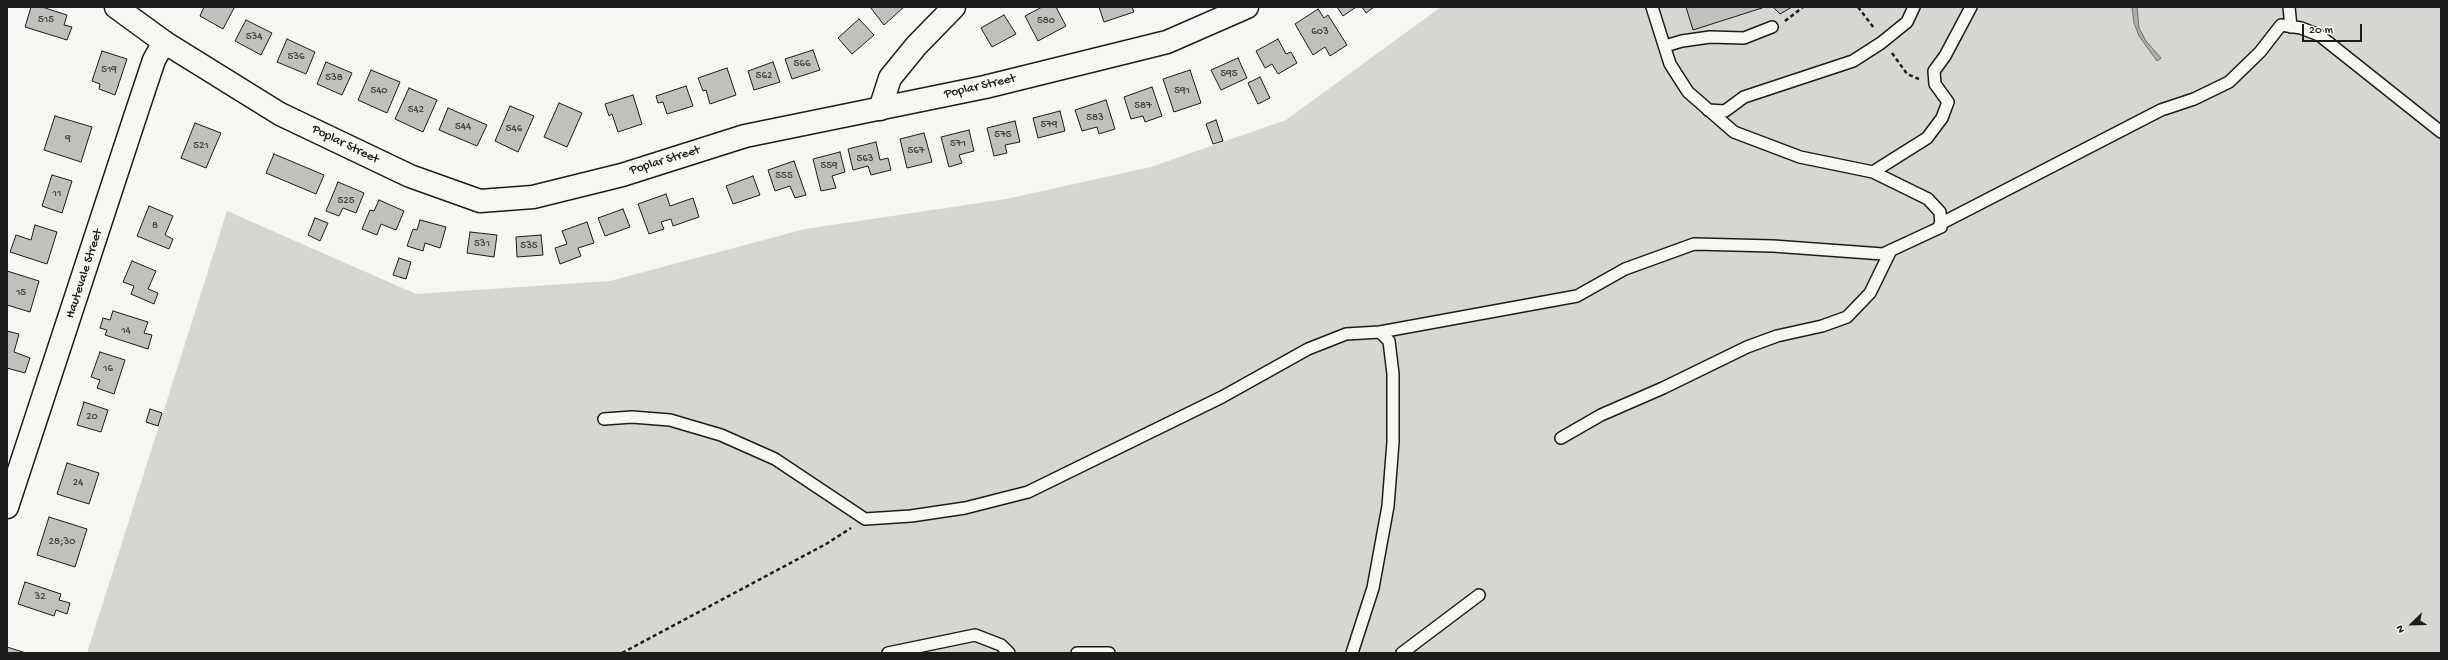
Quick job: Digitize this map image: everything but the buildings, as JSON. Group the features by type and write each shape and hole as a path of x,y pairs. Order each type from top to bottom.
{"street":[{"name":"Poplar Street","path":"116,7 164,42 280,114 410,176 480,201 533,197 622,174 745,136 985,87 1167,42 1248,7"},
{"path":"880,108 890,78 916,46 954,7"},
{"name":"Hautevale Street","path":"7,507 154,60 164,42"}],"lane":[{"path":"1652,7 1670,64 1688,92 1734,132 1800,157 1873,172 1928,199 1940,212 1940,224"},
{"path":"1708,110 1725,111 1744,97 1853,61 1882,43 1907,22 1914,7"},
{"path":"1873,172 1927,138 1942,118 1948,102 1935,84 1934,72 1945,56 1971,7"},
{"path":"2289,7 2291,27"},
{"path":"604,419 632,417 670,420 721,435 775,459 865,519 911,516 964,508 1028,492 1222,397 1308,349 1346,334 1380,332 1577,296 1625,269 1694,244 1773,246 1883,254 1941,226 1940,224 2161,110 2194,99 2229,82 2260,52 2281,25 2301,28 2319,35 2441,132"},
{"path":"1665,46 1682,41 1710,37 1744,38 1772,27"},
{"path":"1561,438 1601,415 1663,388 1747,347 1777,336 1822,326 1847,317 1870,293 1891,250"},
{"path":"1352,653 1373,588 1388,506 1393,442 1393,374 1389,341 1380,332"},
{"path":"1402,653 1479,595"},
{"path":"888,653 975,635 1001,645 1009,653"},
{"path":"1076,653 1109,653"}],"path":[{"path":"1772,27 1781,24 1803,7"},
{"path":"622,653 826,544 865,519"}],"shaded area":[{"path":"1441,7 2441,7 2441,653 87,653 227,211 416,294 610,281 805,229 1006,199 1151,167 1286,120"},
{"path":"2132,7 2137,7 2139,28 2146,41 2161,58 2157,61 2139,36 2134,23"}]}
